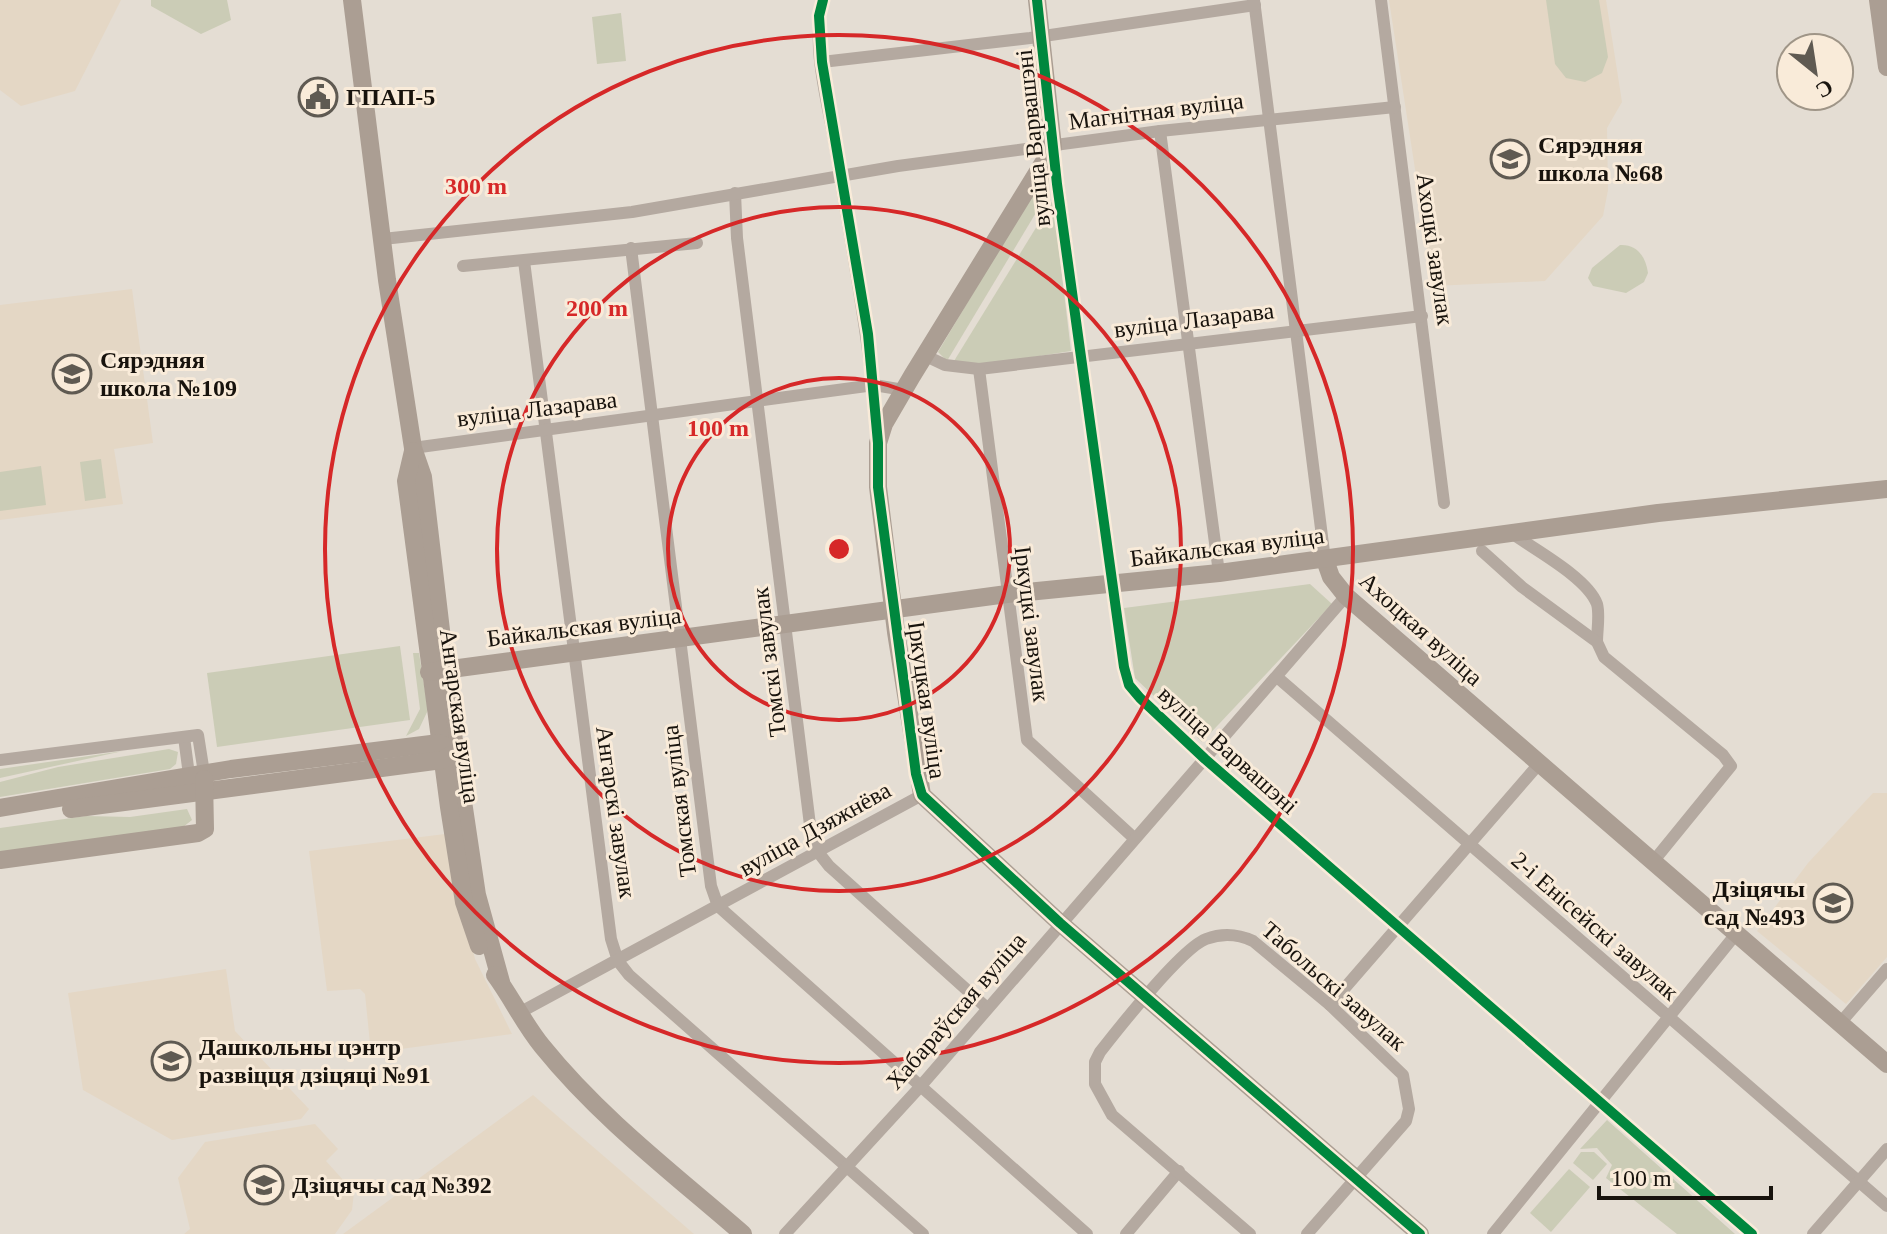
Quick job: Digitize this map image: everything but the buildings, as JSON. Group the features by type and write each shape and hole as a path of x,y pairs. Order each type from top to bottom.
{"main road":[{"name":"Ангарская вуліца","path":"352,0 413,448 406,481 437,670 464,902 482,955 501,982 517,1014 600,1110 743,1234"},
{"name":"вуліца Варвашэні","path":"1037,0 1053,147"},
{"path":"1878,0 1887,67"},
{"path":"878,443 904,390 1053,147"},
{"name":"Іркуцкая вуліца","path":"878,443 878,487 922,795 1060,923 1420,1234"},
{"name":"Байкальская вуліца","path":"437,670 788,626 1007,594 1219,573 1510,532 1887,489"},
{"name":"Ахоцкая вуліца","path":"1325,560 1331,577 1346,596 1887,1064"},
{"path":"0,808 199,780 445,752"},
{"path":"0,821 199,780"},
{"path":"0,860 198,833 205,829 199,780"}],"street":[{"name":"Іркуцкая вуліца","path":"823,0 819,16 822,62 874,385 878,443"},
{"name":"Ахоцкі завулак","path":"1381,0 1444,503"},
{"path":"822,62 1042,36 1254,3"},
{"name":"Ахоцкая вуліца","path":"1254,3 1325,560"},
{"name":"Магнітная вуліца","path":"383,239 632,212 840,176 1160,131 1395,107"},
{"path":"1160,131 1186,344 1219,573"},
{"name":"вуліца Варвашэні","path":"1053,147 1112,584 1129,685 1205,759 1752,1234"},
{"name":"Томскі завулак","path":"735,193 737,238 788,626 811,833 818,852"},
{"path":"463,266 697,243"},
{"name":"Томская вуліца","path":"631,248 711,886 718,906 919,1088 1087,1234"},
{"name":"Ангарскі завулак","path":"524,261 572,653 611,939 618,961"},
{"name":"вуліца Лазарава","path":"926,356 945,365 979,369 1422,316"},
{"name":"Іркуцкі завулак","path":"979,369 1027,740 1134,838"},
{"name":"вуліца Лазарава","path":"413,448 874,385 904,390"},
{"path":"1510,532 1567,572 1591,594 1597,604 1597,642 1604,657 1723,755 1731,766 1652,863"},
{"path":"1482,551 1522,587 1597,642"},
{"name":"Хабараўская вуліца","path":"785,1234 919,1088 1346,596"},
{"name":"2-і Енісейскі завулак","path":"1277,677 1467,845 1887,1206"},
{"path":"0,760 198,735 199,780"},
{"path":"184,737 199,780"},
{"path":"1330,1005 1396,925 1538,765"},
{"name":"вуліца Дзяжнёва","path":"517,1014 922,795"},
{"path":"818,852 987,1008"},
{"name":"Табольскі завулак","path":"1250,1234 1112,1115 1101,1101 1095,1084 1095,1062 1100,1052 1147,996 1204,939 1238,934 1253,941 1330,1005 1403,1075 1407,1088 1406,1121 1307,1234"},
{"path":"1493,1234 1736,934"},
{"path":"618,961 629,975 923,1234"},
{"path":"1841,1022 1887,969"},
{"path":"1813,1234 1887,1149"},
{"path":"1126,1234 1179,1171"}],"shaded area":[{"path":"0,0 121,0 75,91 21,106 0,90"},
{"name":"Сярэдняя школа №68","path":"1389,0 1606,0 1622,102 1607,128 1608,190 1603,216 1545,281 1433,286"},
{"name":"Сярэдняя школа №109","path":"132,289 153,443 114,449 123,504 0,520 0,305"},
{"name":"Дзіцячы сад №493","path":"1873,793 1887,793 1887,957 1846,1004 1757,931 1808,863"},
{"path":"445,834 475,959 512,1034 371,1053 365,994 360,989 327,991 309,851"},
{"name":"Дашкольны цэнтр развіцця дзіцяці №91","path":"226,969 235,1031 309,1109 301,1119 172,1140 83,1090 68,993"},
{"path":"533,1095 694,1234 343,1234"},
{"name":"Дзіцячы сад №392","path":"315,1124 338,1149 326,1161 354,1192 352,1210 335,1234 184,1234 190,1229 178,1178 205,1142"}],"green space":[{"path":"151,0 227,0 231,20 201,34 151,6"},
{"path":"1546,0 1599,0 1608,57 1602,73 1585,82 1566,78 1555,64"},
{"path":"621,13 626,61 597,64 592,17"},
{"path":"1044,174 1051,175 1043,201 947,361 938,352"},
{"path":"1053,200 1071,351 978,366 954,361"},
{"path":"1620,245 1636,249 1643,257 1648,273 1644,282 1626,293 1593,286 1588,278 1592,268"},
{"path":"101,459 106,498 85,501 80,462"},
{"path":"41,466 46,505 0,511 0,472"},
{"path":"1310,584 1332,604 1202,742 1135,678 1124,608"},
{"path":"400,646 410,720 217,747 207,673"},
{"path":"413,653 419,653 428,710 419,729 406,736 420,709"},
{"path":"169,749 178,752 176,764 170,769 0,797 0,782 58,767"},
{"path":"123,751 0,778 0,769"},
{"path":"187,809 192,820 183,827 0,856 0,828 86,816 130,817"},
{"path":"1607,1120 1735,1234 1677,1234 1606,1178 1612,1165 1597,1148 1580,1149"},
{"path":"1581,1152 1594,1152 1607,1164 1593,1180 1573,1163"},
{"path":"1569,1169 1590,1187 1551,1232 1530,1213"}],"cycle path":[{"path":"823,0 819,16 822,62 868,334 878,443 878,487 916,774 922,795 1060,923 1420,1234"},
{"path":"1037,0 1057,184 1129,685 1205,759 1752,1234"}],"place":[{"name":"ГПАП-5","path":"318,97"},
{"name":"Сярэдняя школа №68","path":"1510,159"},
{"name":"Сярэдняя школа №109","path":"72,374"},
{"name":"Дзіцячы сад №493","path":"1833,903"},
{"name":"Дашкольны цэнтр развіцця дзіцяці №91","path":"171,1061"},
{"name":"Дзіцячы сад №392","path":"264,1185"}]}
